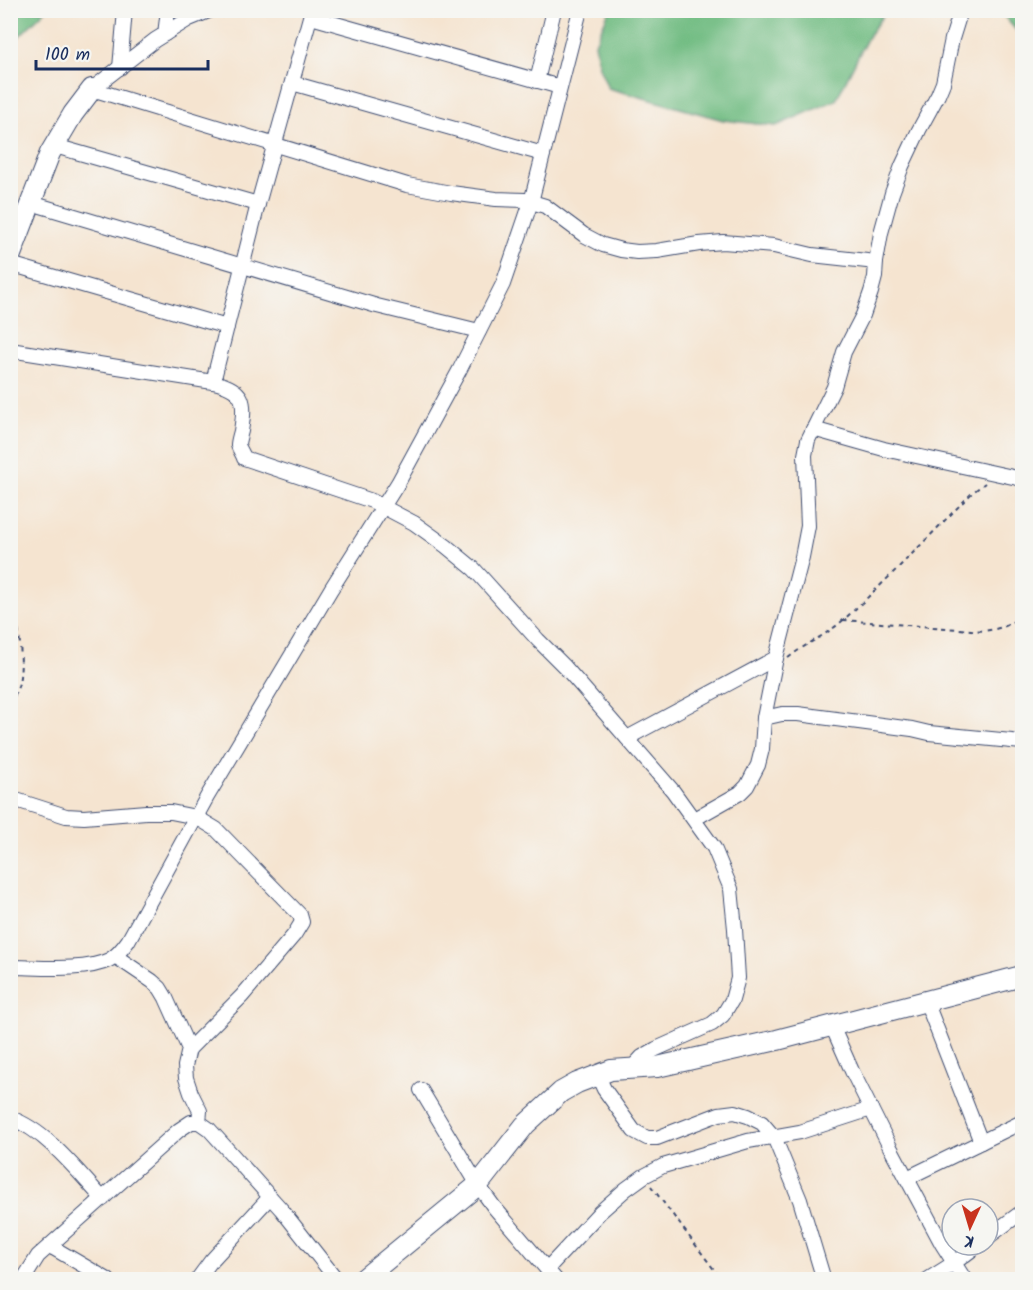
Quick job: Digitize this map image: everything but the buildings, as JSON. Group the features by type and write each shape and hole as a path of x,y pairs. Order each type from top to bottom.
{"street":[{"path":"120,68 125,10"},
{"path":"165,34 168,10"},
{"path":"10,257 50,153 73,114 92,89 155,40 189,19 211,10"},
{"path":"10,967 75,967 95,964 109,960 118,954 128,941 196,817 319,609 398,483 459,371 502,284 531,202 580,10"},
{"path":"694,819 740,793 747,786 758,765 762,749 764,718 775,665 808,526 805,455 808,440 834,387 844,352 863,315 875,277 881,232 892,193 902,166 940,89 951,39 961,10"},
{"path":"537,81 549,12"},
{"path":"213,382 258,204 312,14 561,87"},
{"path":"292,83 543,154"},
{"path":"92,89 407,184 451,193 525,200 545,206 584,235 603,245 621,250 657,251 699,244 733,242 774,246 812,255 876,262"},
{"path":"55,146 258,204"},
{"path":"32,202 377,306 479,331"},
{"path":"10,264 227,327"},
{"path":"10,350 226,385 242,400 244,409 238,445 244,458 372,501 414,523 446,546 474,569 565,667 673,791 714,848 730,889 738,978 732,1000 723,1015 712,1024 642,1057 633,1068"},
{"path":"813,429 884,449 1023,479"},
{"path":"627,738 775,665"},
{"path":"764,718 782,714 798,714 929,733 1023,742"},
{"path":"10,798 66,816 171,812 196,817 216,829 300,915 302,922 294,935 242,996 189,1049 185,1066 186,1078 200,1111 199,1122"},
{"path":"115,956 160,988 189,1049"},
{"path":"362,1280 478,1185 525,1125 561,1092 577,1083 611,1070 657,1067 777,1040 1023,976"},
{"path":"926,1001 981,1142"},
{"path":"832,1026 907,1178 942,1244 965,1280"},
{"path":"597,1074 604,1089 634,1131 647,1138 657,1138 719,1114 735,1112 762,1123 774,1137 800,1200 824,1280"},
{"path":"421,1090 478,1185 551,1274 600,1212 626,1189 663,1166 748,1141 800,1132 871,1109"},
{"path":"10,1118 27,1125 41,1136 103,1199"},
{"path":"23,1280 38,1257 179,1130 191,1122 199,1122 210,1129 270,1197 338,1280"},
{"path":"907,1178 1023,1122"},
{"path":"197,1280 210,1261 270,1197"},
{"path":"1000,1228 1021,1211"},
{"path":"50,1246 108,1280"},
{"path":"927,1280 962,1257"}],"path":[{"path":"775,665 839,624 972,493 997,473"},
{"path":"10,595 17,620 21,669 10,706"},
{"path":"843,620 984,631 1005,627 1017,620 1023,612"},
{"path":"644,1176 722,1280"}],"green space":[{"path":"11,10 45,10 45,11 11,44"},
{"path":"609,10 886,11 869,35 836,100 776,126 723,120 608,88 599,67 595,43"},
{"path":"1005,10 1022,11 1022,37 1003,15"}]}
